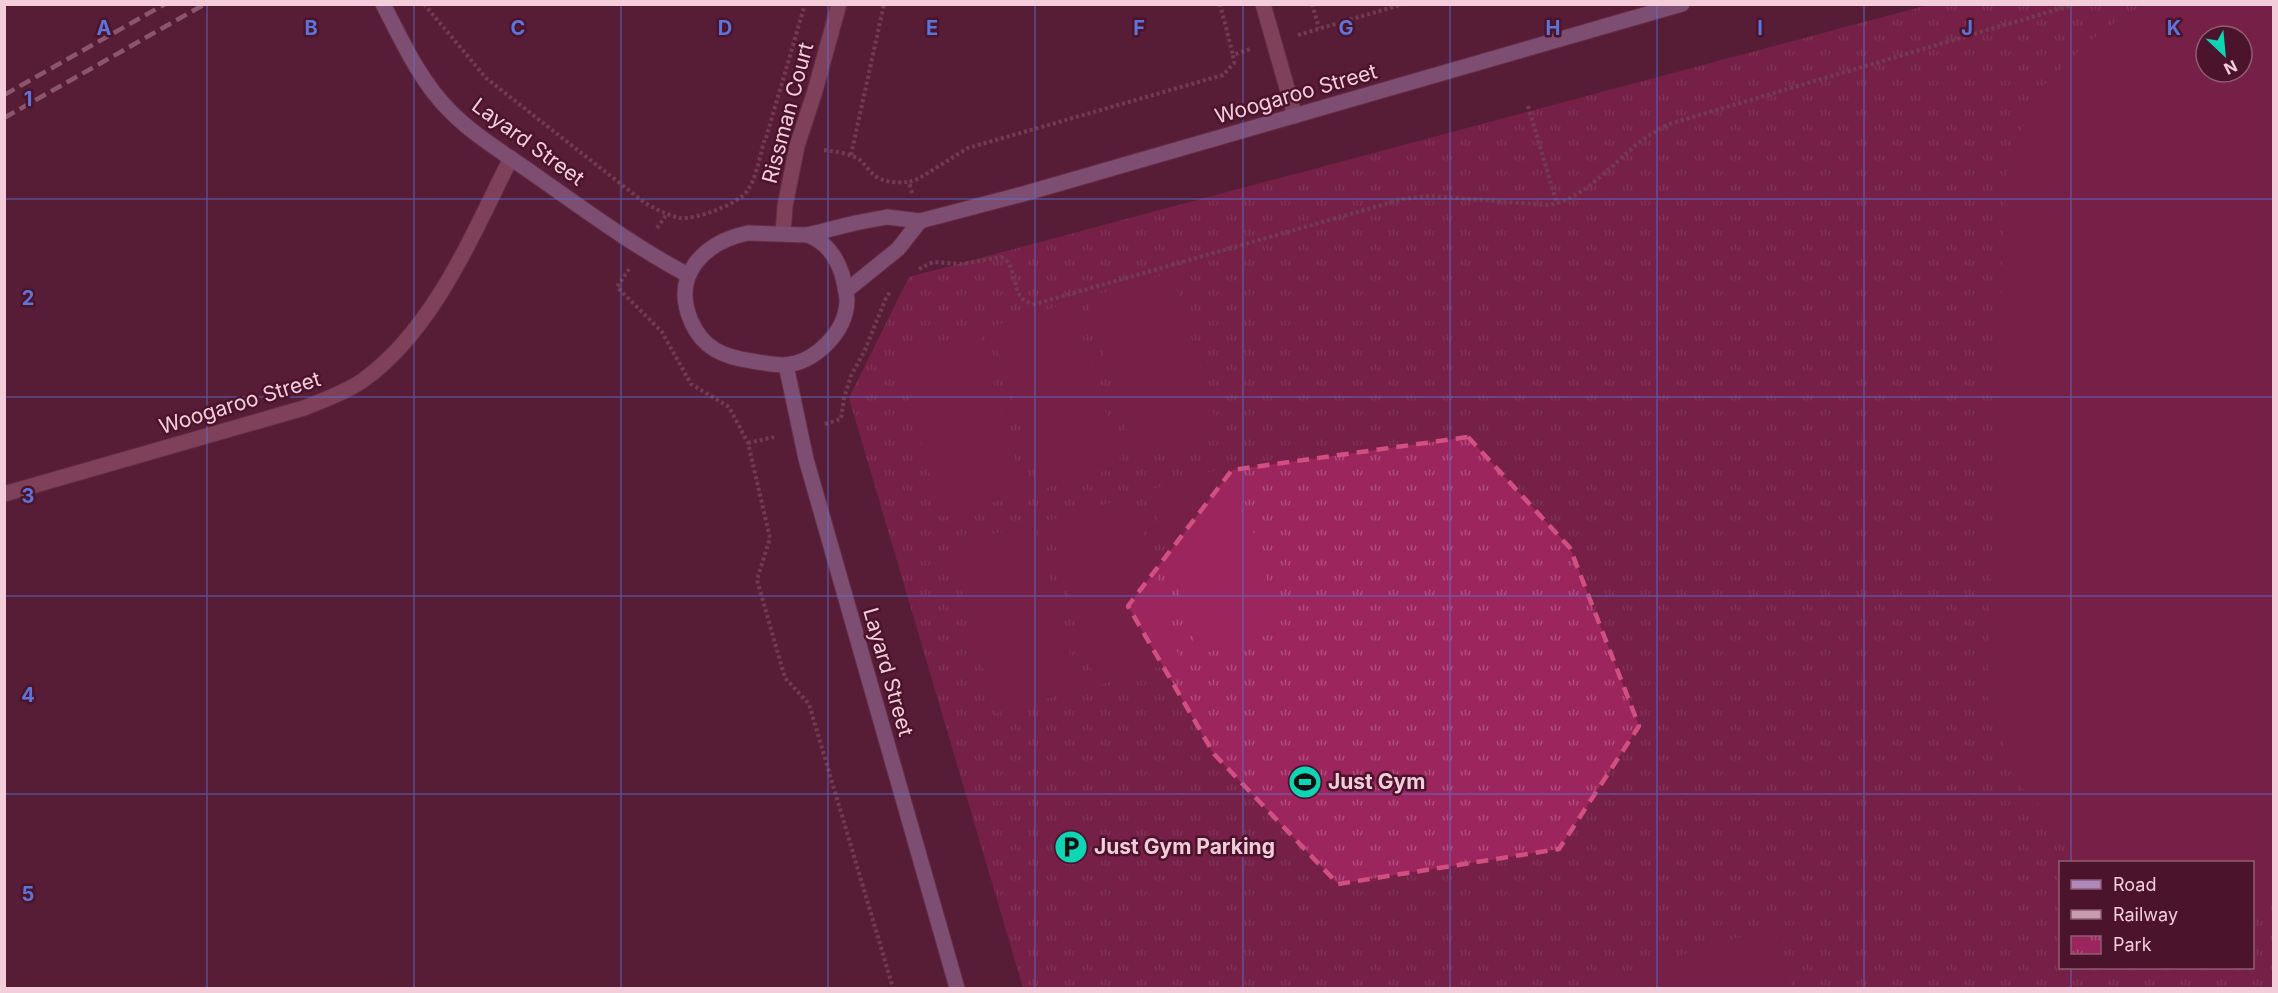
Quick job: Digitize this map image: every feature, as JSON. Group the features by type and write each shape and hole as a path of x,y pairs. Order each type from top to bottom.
{"main road":[{"name":"Layard Street","path":"383,4 427,83 450,112 511,158 643,248 688,275"},
{"name":"Woogaroo Street","path":"807,235 887,217 920,221 1682,4"},
{"path":"846,291 898,249 920,221"},
{"path":"748,233 783,233 816,238 830,252 840,269 846,291 845,314 836,333 818,351 786,365 725,356 706,344 687,309 685,291 688,275 694,263 704,253 724,240 748,233"},
{"name":"Layard Street","path":"786,365 806,459 957,988"}],"street":[{"name":"Rissman Court","path":"783,233 785,206 797,146 839,4"},
{"path":"1263,4 1294,116"},
{"name":"Woogaroo Street","path":"4,494 304,408 336,396 363,380 397,350 426,317 511,158"}],"path":[{"path":"424,4 486,78 645,203 666,214 695,218 738,201 752,184 765,138"},
{"path":"851,155 884,4"},
{"path":"933,262 909,182 918,179 968,148 1222,75 1234,63 1220,4"},
{"path":"1312,4 1319,28"},
{"path":"1233,55 1403,4"},
{"path":"914,271 933,262 962,264 994,257 1006,260 1019,295 1024,301 1035,304 1403,199 1430,196 1557,204 1573,197 1640,142 1669,124 2076,4"},
{"path":"1527,106 1557,204"},
{"path":"666,214 617,287 662,332 691,384 729,407 748,443 770,538 757,580 785,678 809,704 893,988"},
{"path":"841,419 844,398 851,376 866,350 886,298 892,290"}],"highlighted area":[{"path":"1468,437 1570,548 1639,726 1559,849 1338,884 1214,754 1128,606 1232,470"}],"green space":[{"path":"1928,5 2273,5 2273,988 1023,988 849,398 909,277"},
{"path":"2142,5 2273,5 2273,901 2254,904 2254,861 2105,861 2066,833 2018,784 1987,695 2003,239 2008,159 2041,88 2092,39"},
{"path":"1172,272 1220,435 1136,460 1087,298"},
{"path":"1072,302 1122,465 1040,490 990,327"},
{"path":"979,332 1025,493 942,517 897,355"},
{"path":"1234,465 1282,631 1198,655 1150,490"},
{"path":"1133,496 1180,661 1096,686 1048,521"},
{"path":"1034,523 1080,689 996,713 949,546"},
{"path":"1773,927 1792,988 1573,988"}],"railway":[{"path":"4,95 165,4"},
{"path":"4,118 205,4"}],"place":[{"name":"Just Gym","path":"1305,782"},
{"name":"Just Gym Parking","path":"1071,847"}]}
